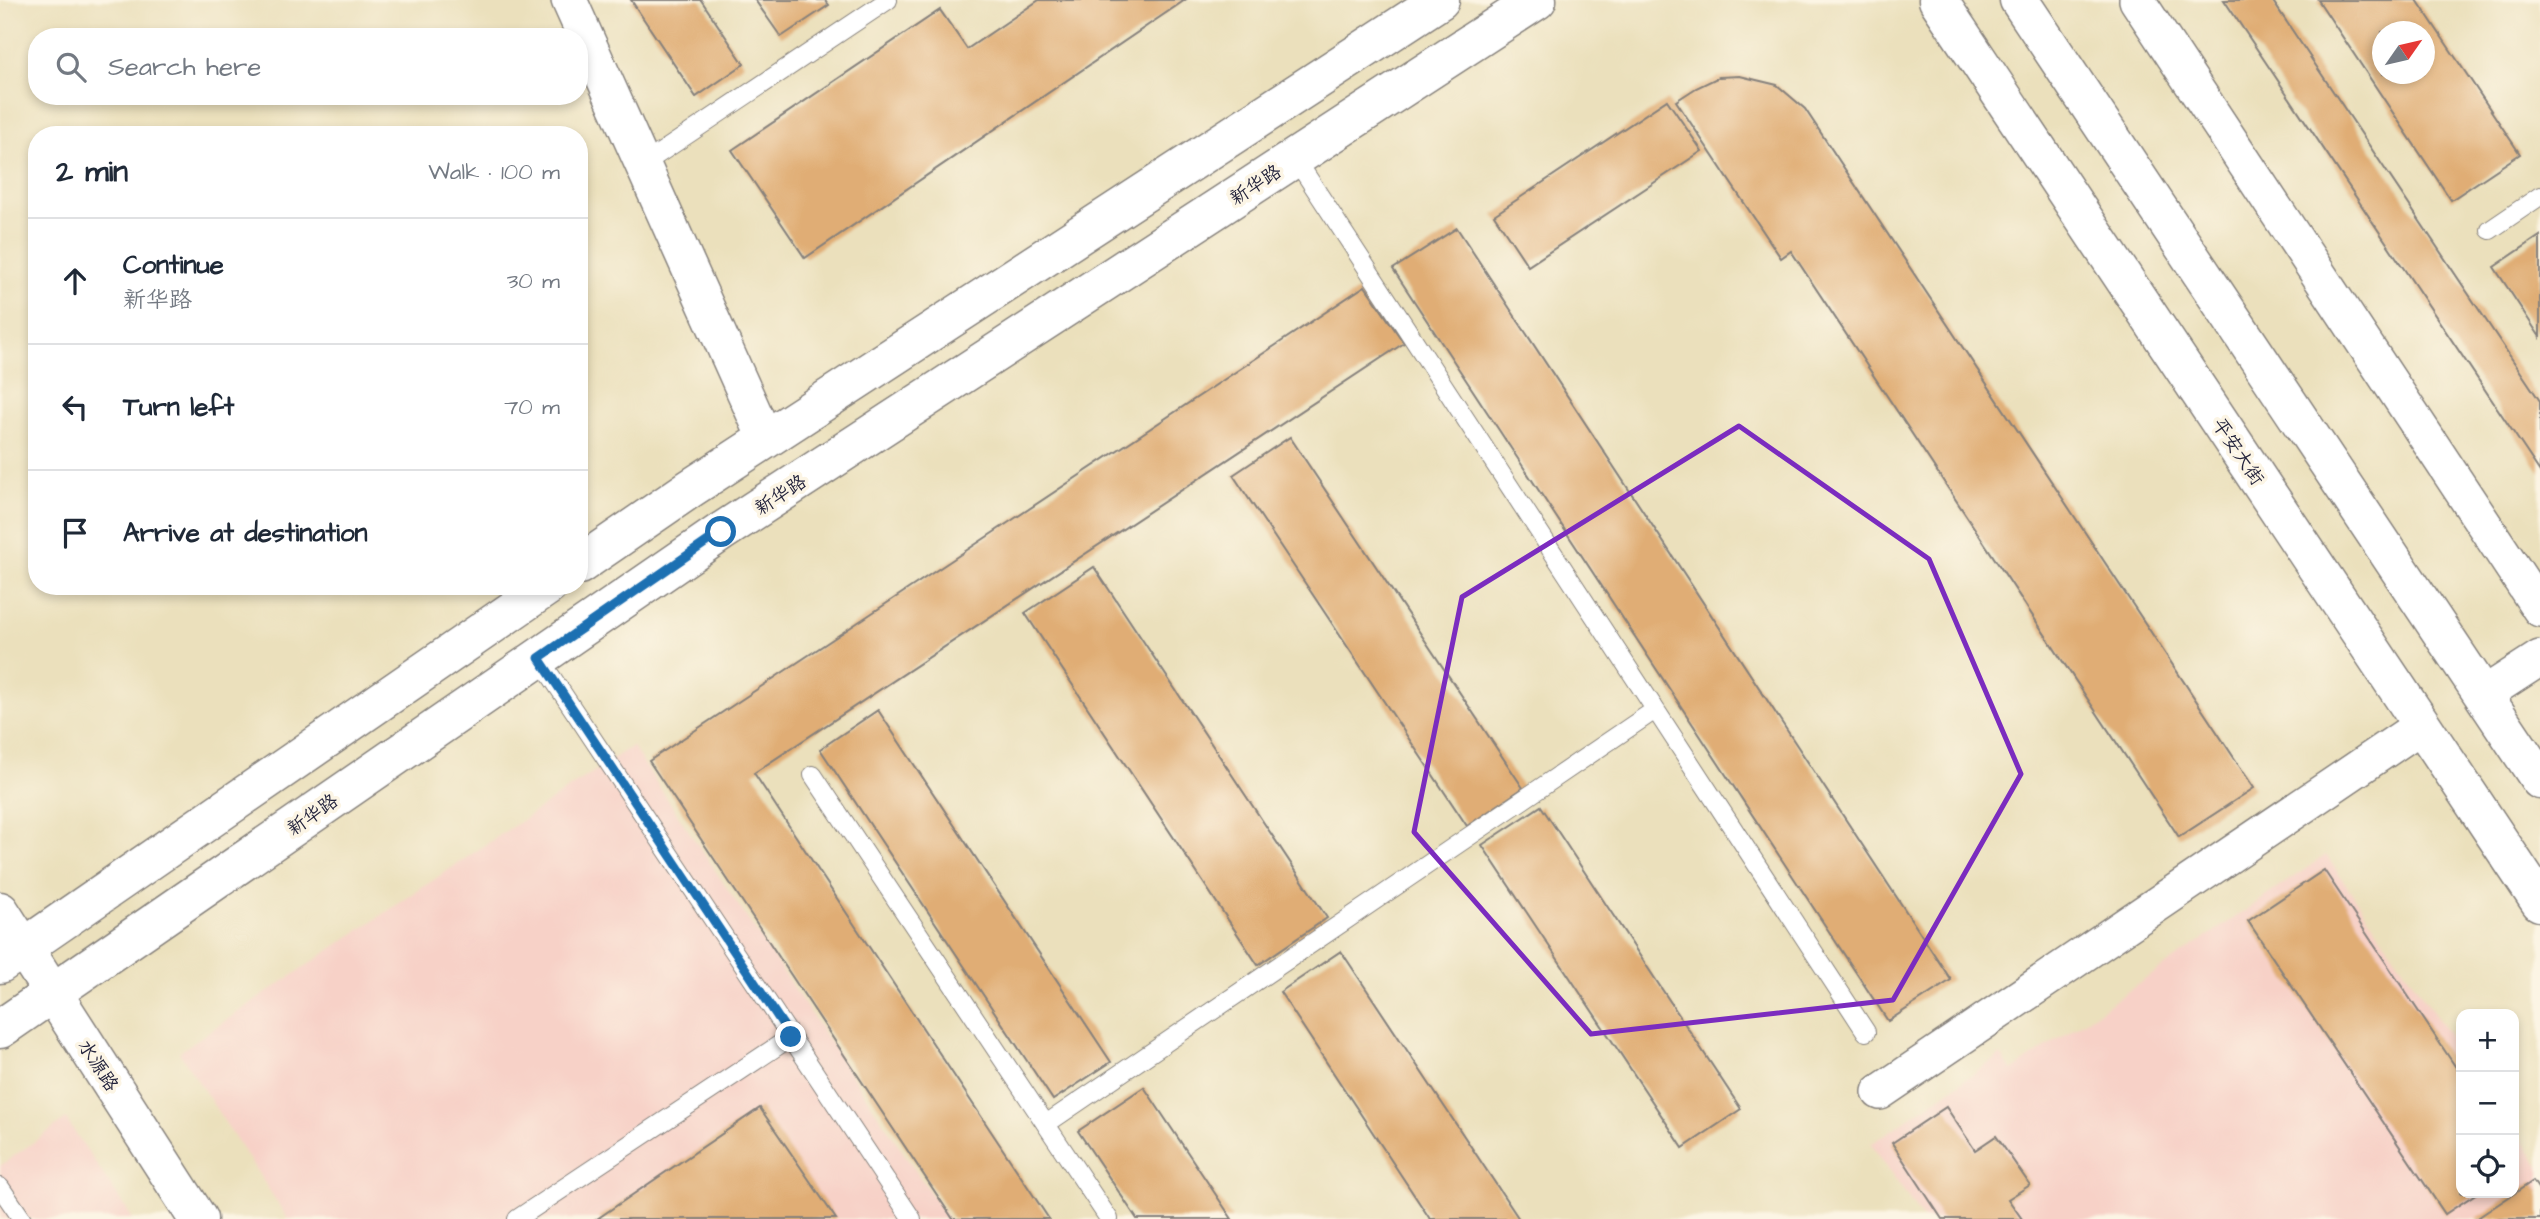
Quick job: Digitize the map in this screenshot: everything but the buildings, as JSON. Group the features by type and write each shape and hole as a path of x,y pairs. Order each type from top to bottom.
{"main road":[{"path":"588,559 1440,0"},
{"name":"新华路","path":"0,1029 721,532 1537,0"},
{"name":"平安大街","path":"1938,0 2540,902"},
{"path":"2019,0 2540,780"},
{"path":"12,956 535,595"},
{"name":"水源路","path":"0,911 12,956 52,993 198,1219"}],"street":[{"path":"569,0 581,28"},
{"path":"2137,0 2540,609"},
{"path":"588,43 766,440"},
{"path":"2483,695 2540,658"},
{"path":"1880,1092 2422,724"}],"lane":[{"path":"642,164 888,0"},
{"path":"1295,158 1866,1032"},
{"path":"2490,230 2540,196"},
{"path":"539,658 912,1219"},
{"path":"1046,1124 1655,710"},
{"path":"813,775 1109,1219"},
{"path":"517,1219 791,1037"},
{"path":"0,1187 22,1219"}],"highlighted area":[{"path":"1739,426 1929,559 2021,774 1893,1000 1591,1034 1414,832 1462,597"}],"shaded area":[{"path":"632,746 948,1219 288,1219 179,1052"},
{"path":"2326,855 2456,1045 2456,1198 2519,1198 2519,1135 2540,1166 2540,1219 1923,1219 1871,1144 2001,1055 2012,1071"},
{"path":"66,1119 133,1219 0,1219 0,1166"}],"route":[{"path":"721,532 539,658 791,1037"}]}
